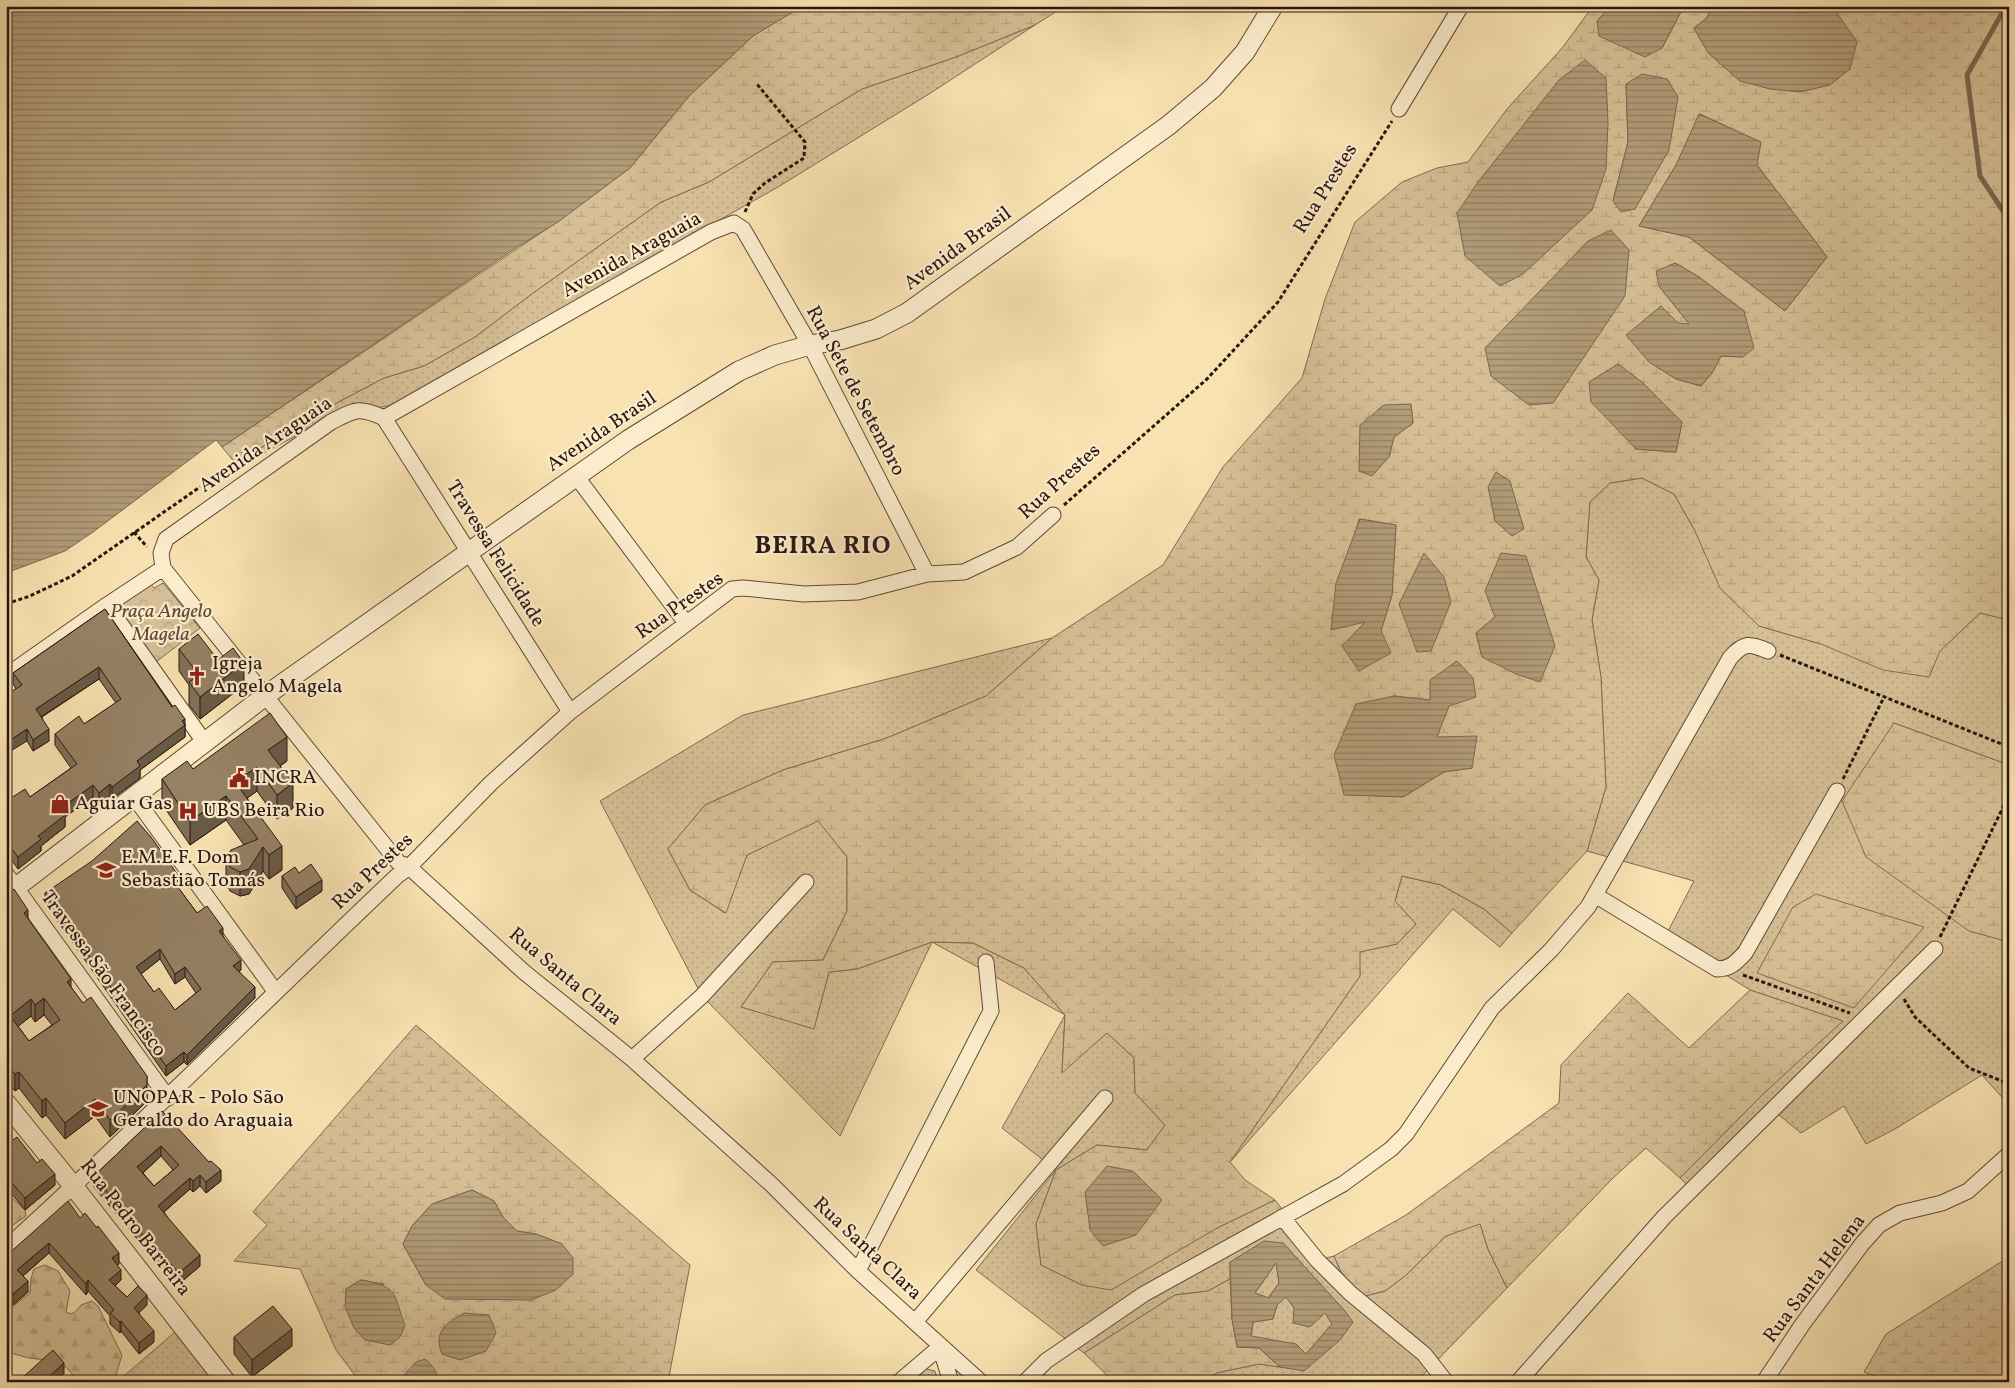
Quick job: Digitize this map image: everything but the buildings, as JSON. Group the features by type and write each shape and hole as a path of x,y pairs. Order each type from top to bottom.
{"street":[{"name":"Avenida Brasil","path":"10,886 135,798 265,696 635,435 739,371 775,355 876,330 907,313 1169,125 1213,88 1245,52 1272,6"},
{"path":"1399,109 1460,8"},
{"name":"Avenida Araguaia","path":"163,568 162,553 166,539 331,422 355,410 371,412 384,418 711,232 734,223 743,229"},
{"name":"Rua Sete de Setembro","path":"743,229 810,345 928,574"},
{"name":"Travessa Felicidade","path":"384,418 470,551 570,712"},
{"path":"576,476 686,623"},
{"name":"Rua Prestes","path":"6,1248 74,1187 168,1098 275,991 397,876 409,867 491,783 570,712 732,589 743,588 804,594 858,592 928,574 964,572 1017,547 1053,515"},
{"path":"6,676 163,568"},
{"name":"Rua Santa Clara","path":"163,568 398,862 409,867 524,972 632,1059 772,1186 858,1271 980,1382"},
{"path":"107,605 204,744"},
{"path":"1025,1382 1046,1361 1144,1294 1343,1184 1391,1148 1406,1134 1492,1008 1551,950 1588,907 1730,658 1739,648 1746,646 1754,645 1768,650"},
{"path":"1595,895 1717,968 1726,969 1745,953 1837,790"},
{"path":"135,798 275,991"},
{"path":"632,1059 702,996 806,882"},
{"name":"Travessa São Francisco","path":"10,886 168,1098"},
{"path":"1518,1382 1664,1217 1935,949"},
{"path":"858,1271 991,1011 986,962"},
{"path":"916,1322 1105,1098"},
{"name":"Rua Pedro Barreira","path":"6,1103 226,1382"},
{"name":"Rua Santa Helena","path":"1764,1382 1862,1244 1879,1225 1900,1213 1942,1203 1968,1191 2009,1154"},
{"path":"1282,1217 1317,1260 1343,1286 1424,1354 1446,1382"},
{"path":"899,1382 940,1347 951,1382"}],"path":[{"path":"743,229 744,214 753,194 765,183 804,158 805,142 756,83"},
{"name":"Rua Prestes","path":"1053,515 1207,379 1278,302 1399,109"},
{"path":"6,604 30,596 72,576 200,487"},
{"path":"1768,650 2009,747"},
{"path":"1837,790 1884,697"},
{"path":"1935,949 2009,795"},
{"path":"1726,969 1864,1018"},
{"path":"1897,986 1915,1017 1969,1068 2002,1081 2009,1089"}],"green space":[{"path":"802,6 1065,6 1035,25 956,57 862,89 709,182 661,202 533,293 475,337 424,366 384,378 290,429 236,464 222,447 557,222 630,168 689,96 753,36"},
{"path":"1593,6 1610,6 1597,21 1662,48 1684,6 1712,6 1707,18 1694,28 1835,10 1800,13 1785,11 1783,6 2009,6 2009,620 1980,613 1940,651 1929,677 1883,670 1821,644 1759,626 1720,588 1694,529 1674,494 1642,478 1610,483 1590,502 1586,557 1599,580 1592,620 1601,677 1606,787 1587,851 1512,933 1484,909 1441,885 1402,876 1395,901 1416,924 1397,944 1360,952 1360,976 1230,1162 1245,1180 1275,1200 1219,1227 1111,1290 1082,1285 1041,1265 1036,1224 1056,1170 1097,1145 1147,1150 1165,1125 1135,1093 1134,1058 1107,1033 1062,1073 1065,1015 1024,968 973,943 932,942 857,969 829,972 814,1029 741,1007 773,962 823,960 847,911 847,857 818,821 747,855 726,913 690,890 668,849 705,805 783,770 887,738 986,696 1052,638 1163,565 1223,467 1302,378 1325,299 1355,222 1402,182 1437,168 1468,162 1507,109 1563,47","holes":["1626,84 1635,209 1613,201 1628,142","1700,114 1728,127 1827,257 1785,311 1689,237 1639,226 1676,165","1675,263 1699,277 1744,311 1742,357 1721,356 1712,373 1701,386 1676,379 1649,362 1660,306 1678,323 1690,325 1659,286","1618,364 1643,383 1682,422 1676,452 1635,449","1411,404 1413,423 1394,437 1389,457 1359,471","1359,519 1396,525 1392,595 1381,631 1366,621 1331,629","1495,617 1482,657 1476,633","1456,661 1473,678 1449,706 1436,737 1472,768 1444,772 1403,797 1394,696 1430,700"]},
{"path":"1035,25 929,94 778,187 392,405 331,417 238,467 236,464 290,429 346,398 384,378 424,366 475,337 533,293 661,202 709,182 862,89 956,57"},
{"path":"1642,478 1674,494 1694,529 1759,626 1821,644 1940,651 1980,613 2009,620 2009,765 1894,723 2009,940 2009,1105 1982,1075 1895,1129 1866,1144 1844,1106 1801,1133 1773,1110 1692,1189 1680,1178 1762,1095 1842,1021 1750,990 1665,937 1694,881 1587,851 1606,787 1601,678 1592,620 1599,580 1586,557 1590,502 1610,483"},
{"name":"Praça Angelo Magela","path":"150,583 154,588 163,583 200,628 156,662 114,607"},
{"path":"1052,638 986,696 887,738 783,770 705,805 668,849 690,890 725,913 747,855 818,820 847,857 847,911 823,960 773,962 741,1007 814,1028 829,972 857,969 932,942 840,1136 702,996 600,801 743,715"},
{"path":"1894,723 2009,765 2009,942 1969,931 1866,857 1842,801"},
{"path":"1402,876 1441,885 1484,909 1512,933 1500,947 1453,909 1230,1162 1360,976 1359,952 1397,944 1416,924 1395,901"},
{"path":"1816,894 1924,927 1854,1008 1757,973 1793,907"},
{"path":"932,942 973,943 1024,968 1065,1015"},
{"path":"1750,990 1843,1021 1762,1095 1680,1178 1646,1148 1613,1178 1507,1288 1488,1249 1480,1224 1446,1236 1405,1276 1385,1291 1365,1296 1347,1285 1334,1256 1406,1215 1559,1103 1561,1065 1628,993 1689,1048"},
{"path":"1065,1015 1062,1072 1107,1033 1134,1058 1135,1093 1166,1125 1147,1150 1097,1145 1056,1170 1002,1128"},
{"path":"416,1025 690,1265 668,1382 437,1382 398,1380 398,1382 360,1382 336,1350 300,1269 234,1261 267,1225 253,1212","holes":["472,1190 494,1201 503,1217 517,1231 536,1234 562,1244 426,1285 403,1244 412,1226 432,1204","361,1280 384,1284 346,1289"]},
{"path":"1056,1170 1036,1224 1041,1265 1082,1285 1219,1227 1275,1200 1322,1259 1334,1256 1347,1285 1365,1296 1385,1291 1405,1276 1446,1236 1480,1223 1488,1249 1507,1288 1423,1375 1419,1382 1207,1382 1216,1373 1259,1364 1304,1370 1345,1311 1283,1243 1230,1262 1230,1279 1208,1291 1175,1295 1084,1353 976,1270"},
{"path":"6,1192 25,1210 26,1216 6,1230"},
{"path":"2009,1257 2009,1382 1889,1382 1864,1372 1886,1334"},
{"path":"1276,1263 1279,1283 1268,1298 1255,1293"},
{"path":"45,1265 58,1271 70,1291 66,1312 71,1314 81,1305 92,1301 98,1306 122,1355 112,1382 79,1382 67,1368 55,1359 30,1358 6,1351 6,1312 30,1293 34,1269"},
{"path":"1230,1279 1232,1319 1237,1347 1259,1348 1280,1367 1259,1364 1216,1373 1207,1382 1114,1382 1084,1353 1175,1295 1208,1291"},
{"path":"1286,1296 1294,1308 1325,1312 1332,1324 1306,1354 1251,1337 1253,1322 1273,1319 1277,1305"},
{"path":"175,1332 214,1382 117,1382"},
{"path":"922,1368 935,1371 938,1382 910,1382"}],"shaded area":[{"path":"6,6 803,6 753,36 689,96 630,168 558,222 514,249 222,447 216,440 65,551 6,573"},
{"path":"1610,6 1684,6 1662,48 1645,57 1599,36 1597,21"},
{"path":"1712,6 1783,6 1786,11 1800,13 1835,10 1857,42 1850,69 1830,85 1800,92 1770,89 1740,81 1708,53 1694,28 1707,18"},
{"path":"1585,60 1606,78 1608,123 1606,169 1592,210 1523,274 1500,286 1465,256 1457,213 1478,182 1559,80"},
{"path":"1642,74 1667,79 1678,97 1669,150 1635,209 1621,212 1613,201 1628,142 1626,84"},
{"path":"1699,114 1761,142 1757,165 1827,257 1785,311 1689,237 1639,226 1676,165"},
{"path":"1611,230 1629,250 1625,296 1553,403 1529,405 1491,376 1485,348 1588,241"},
{"path":"1675,263 1699,277 1744,311 1754,348 1743,357 1721,356 1712,373 1701,386 1676,379 1649,362 1626,335 1661,306 1678,323 1689,324 1659,286 1656,271"},
{"path":"1618,364 1643,383 1682,422 1676,452 1636,449 1591,402 1589,382"},
{"path":"1411,404 1413,423 1394,437 1389,457 1372,476 1359,471 1360,425 1384,405"},
{"path":"1496,472 1510,481 1524,529 1512,536 1495,521 1488,487"},
{"path":"1360,519 1396,525 1392,595 1381,631 1391,653 1359,671 1342,646 1365,622 1331,630 1336,583"},
{"path":"1424,553 1444,577 1451,602 1431,651 1417,652 1399,604"},
{"path":"1501,553 1526,556 1555,646 1540,682 1516,674 1482,657 1476,633 1495,617 1485,591"},
{"path":"1457,661 1473,678 1476,697 1449,706 1437,737 1477,736 1472,768 1444,772 1403,797 1344,795 1334,755 1356,704 1394,696 1430,700 1430,680"},
{"path":"1107,1166 1133,1171 1162,1200 1136,1235 1103,1246 1090,1230 1085,1192"},
{"path":"472,1190 494,1201 503,1217 517,1231 536,1234 562,1244 573,1258 573,1274 556,1290 531,1300 445,1299 426,1285 403,1244 412,1226 432,1204"},
{"path":"1264,1241 1283,1243 1353,1322 1340,1340 1304,1371 1280,1367 1259,1348 1237,1347 1232,1319 1230,1262","holes":["1276,1263 1279,1283 1269,1298 1255,1293","1286,1297 1294,1308 1293,1323 1310,1327 1325,1313 1332,1324 1306,1354 1296,1344 1251,1336 1253,1322 1273,1319 1277,1305"]},
{"path":"361,1280 382,1285 393,1293 396,1298 405,1326 400,1337 390,1345 365,1340 354,1328 345,1306 346,1289"},
{"path":"464,1313 489,1315 496,1333 486,1351 460,1360 442,1354 439,1340 443,1329"},
{"path":"425,1359 434,1369 437,1375 437,1382 398,1382 416,1362"}],"waterway":[{"path":"2006,6 1967,75 1980,176 2009,220"}],"place":[{"name":"Igreja Angelo Magela","path":"197,676"},
{"name":"INCRA","path":"239,778"},
{"name":"Aguiar Gas","path":"60,804"},
{"name":"UBS Beira Rio","path":"188,811"},
{"name":"E.M.E.F. Dom Sebastião Tomás","path":"106,870"},
{"name":"UNOPAR - Polo São Geraldo do Araguaia","path":"98,1109"}],"district":[{"name":"BEIRA RIO","path":"823,546"}]}
